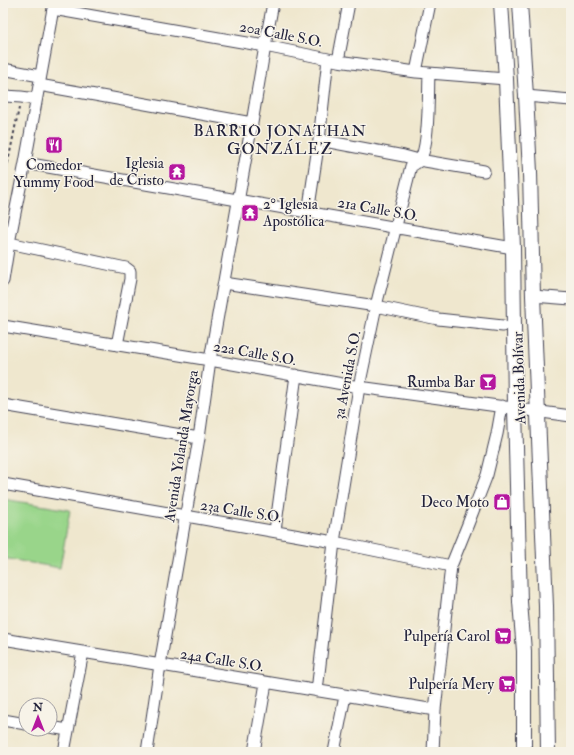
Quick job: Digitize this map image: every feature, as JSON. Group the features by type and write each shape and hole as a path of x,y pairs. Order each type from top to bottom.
{"main road":[{"name":"Avenida Bolívar","path":"501,3 506,79 513,248 509,407 524,651 524,752"},
{"name":"Avenida Bolívar","path":"520,3 530,172 537,412 546,606 548,752"}],"street":[{"name":"Avenida Yolanda Mayorga","path":"147,752 160,665 199,438 210,360 273,3"},
{"path":"308,213 333,60 349,3"},
{"path":"416,72 430,3"},
{"name":"20a Calle S.O.","path":"53,6 333,60 416,72 506,79"},
{"path":"3,281 5,256 25,164 53,6"},
{"path":"3,68 40,80 252,123"},
{"name":"3a Avenida S.O.","path":"317,691 334,542 358,387 376,306 411,166 419,160 427,138 429,73"},
{"path":"3,96 36,100"},
{"path":"526,96 571,100"},
{"path":"319,140 484,171"},
{"name":"21a Calle S.O.","path":"25,164 513,248"},
{"path":"9,243 126,268 130,271 130,279 117,345"},
{"path":"224,283 376,306 438,319 502,326"},
{"path":"533,296 571,299"},
{"name":"22a Calle S.O.","path":"3,326 210,360 358,387 571,416"},
{"path":"275,531 296,375"},
{"path":"3,405 199,438"},
{"path":"433,752 435,710 450,566 487,475 497,434 509,407"},
{"name":"23a Calle S.O.","path":"3,484 275,531 450,566"},
{"name":"24a Calle S.O.","path":"3,639 435,710"},
{"path":"64,752 83,652"},
{"path":"254,752 266,683"},
{"path":"334,752 345,696"},
{"path":"3,720 18,723"},
{"path":"58,728 68,730"}],"path":[{"path":"3,187 21,97"}],"green space":[{"path":"3,499 70,510 60,568 3,558"}],"place":[{"name":"Comedor Yummy Food","path":"54,145"},
{"name":"Iglesia de Cristo","path":"177,172"},
{"name":"2° Iglesia Apostólica","path":"250,213"},
{"name":"Rumba Bar","path":"488,382"},
{"name":"Deco Moto","path":"502,502"},
{"name":"Pulpería Carol","path":"503,636"},
{"name":"Pulpería Mery","path":"507,684"}],"district":[{"name":"BARRIO JONATHAN GONZÁLEZ","path":"280,139"}]}
